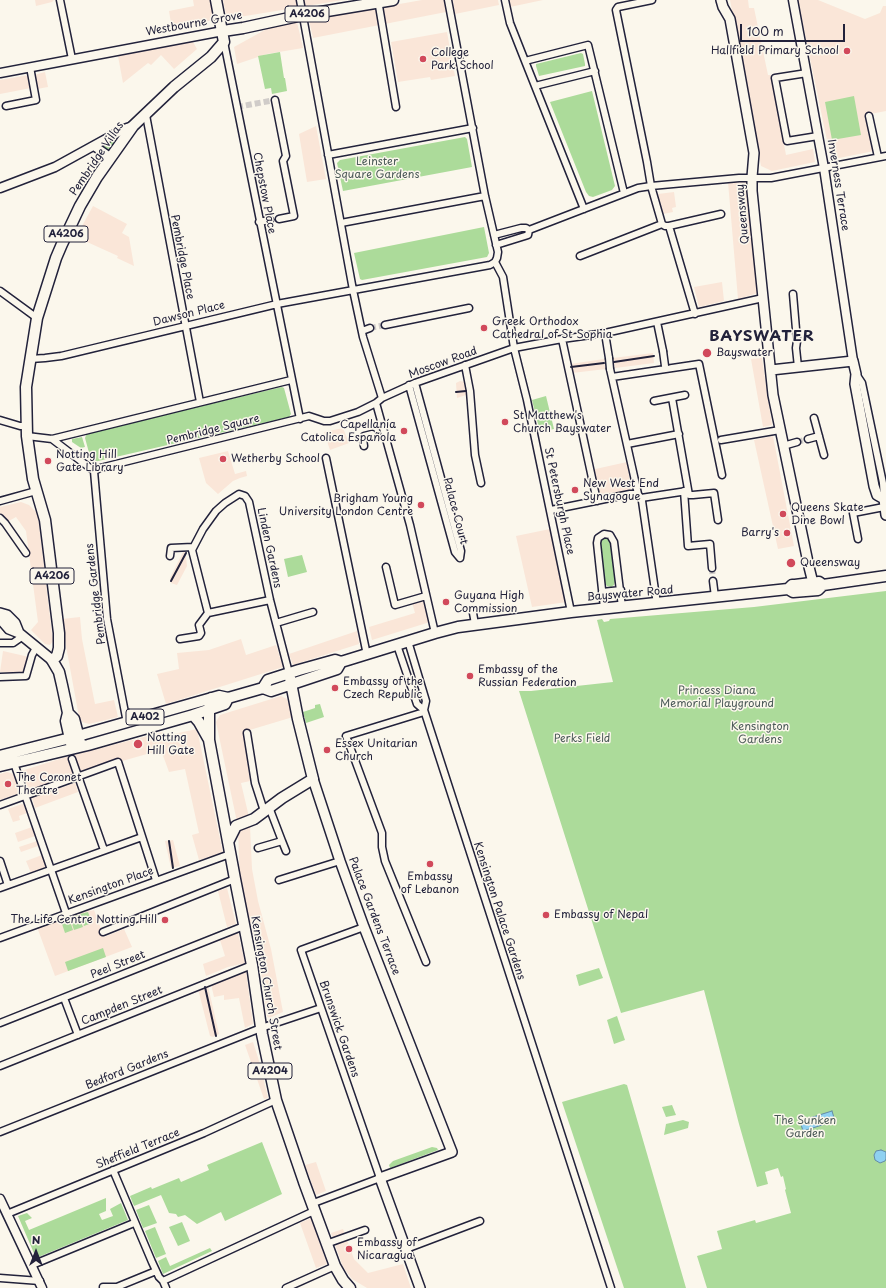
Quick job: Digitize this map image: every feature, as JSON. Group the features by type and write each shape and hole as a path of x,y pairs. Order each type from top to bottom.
{"main road":[{"path":"216,0 224,42"},
{"name":"Westbourne Grove","path":"223,31 378,1 393,0"},
{"name":"Queensway","path":"721,0 730,20 754,152 752,177 773,395 783,446 818,586"},
{"name":"Pembridge Villas","path":"36,491 27,431 26,398 30,359 38,318 56,258 66,234 90,188 110,157 133,126 174,87 211,57 224,42"},
{"path":"771,370 853,361"},
{"name":"Inverness Terrace","path":"853,361 856,374 855,384 874,486 877,495 885,507"},
{"name":"A4206","path":"36,491 45,520 59,633 59,648 57,656 52,660"},
{"name":"Bayswater Road","path":"475,624 604,608 715,598 788,589 792,585 818,586 886,576"},
{"path":"0,614 2,621 9,629 21,635 52,660 59,672 68,714 74,719 75,746"},
{"name":"A402","path":"263,688 268,680 335,660 341,662 435,633 475,624"},
{"name":"A402","path":"0,756 75,746 127,723 211,698 219,696 228,698 263,688 271,691 337,670 341,662"},
{"name":"Palace Gardens Terrace","path":"289,674 298,719 313,779 340,861 364,927 452,1152 380,1178"},
{"name":"Kensington Church Street","path":"211,698 209,709 209,740 234,879 252,965 261,1028 276,1100 326,1244 335,1266 343,1280 350,1288"},
{"name":"A402","path":"0,766 193,715 225,704 228,698"},
{"name":"A4204","path":"193,715 199,722 209,740"},
{"path":"228,842 236,826 254,819 266,809 313,779"},
{"path":"223,812 231,824 236,826"},
{"path":"380,1178 420,1288"}],"street":[{"path":"60,0 72,59"},
{"path":"300,0 353,290 362,331 382,398"},
{"path":"448,0 485,196 498,255 495,262"},
{"path":"505,0 510,23 584,209"},
{"path":"652,0 618,7 616,10 648,162 651,186 662,224"},
{"name":"Inverness Terrace","path":"793,0 824,168 853,361"},
{"path":"378,1 396,107"},
{"name":"Westbourne Grove","path":"0,73 223,31"},
{"name":"Chepstow Place","path":"224,42 291,380"},
{"path":"525,61 588,45 624,193"},
{"path":"6,106 36,100 30,67"},
{"path":"535,86 595,71"},
{"path":"807,73 775,78 787,141 818,136"},
{"path":"275,100 286,156 283,161 294,216 279,219"},
{"name":"Pembridge Place","path":"146,115 200,402"},
{"path":"494,235 521,228 526,228 529,230 638,188 752,177 771,178 884,157 869,116"},
{"path":"0,188 45,172 124,129 133,126"},
{"path":"328,155 473,128"},
{"path":"94,146 110,157"},
{"path":"341,224 485,196"},
{"path":"580,256 662,224 669,226 721,214"},
{"path":"259,222 270,220"},
{"path":"669,226 695,314"},
{"path":"496,245 526,236 528,235 529,230"},
{"name":"Dawson Place","path":"30,359 61,356 277,304 490,265 495,262"},
{"name":"St Petersburgh Place","path":"495,262 503,277 514,348 527,398 571,612"},
{"path":"0,291 38,318"},
{"path":"793,294 798,367"},
{"name":"Moscow Road","path":"300,419 309,416 324,421 330,421 358,412 376,403 382,398 412,384 514,348 605,333 763,298"},
{"path":"385,325 468,308"},
{"path":"657,322 666,367"},
{"path":"362,331 370,328"},
{"path":"605,333 610,369 639,496 657,604"},
{"path":"562,339 597,501"},
{"path":"612,377 666,367 699,364 722,475"},
{"path":"465,365 470,391 475,455 480,482"},
{"path":"52,438 291,380 300,419"},
{"name":"Palace Court","path":"412,384 461,551 460,558 455,552 412,384"},
{"path":"654,401 685,396"},
{"path":"672,398 679,434 686,491 688,546 710,544 712,568"},
{"path":"376,403 381,431 410,526 435,633"},
{"path":"814,418 824,454"},
{"name":"Pembridge Square","path":"94,471 100,468 300,419"},
{"path":"0,420 27,431 52,438 94,471"},
{"path":"721,440 780,430"},
{"path":"364,446 364,436 372,434"},
{"path":"627,444 679,434"},
{"path":"808,439 819,436"},
{"path":"783,446 797,442"},
{"path":"326,458 367,655"},
{"name":"Pembridge Gardens","path":"94,471 107,619 127,723"},
{"path":"0,501 36,491"},
{"path":"551,510 630,494 639,496 686,491"},
{"path":"686,491 689,495 693,496 714,493 718,520"},
{"name":"Linden Gardens","path":"193,547 203,529 225,503 238,494 245,496 249,502 270,600 289,674"},
{"path":"858,539 853,513 885,507"},
{"path":"0,518 26,553"},
{"path":"604,608 597,543 598,538 604,534 610,535 614,542 622,607"},
{"path":"170,556 171,548 193,547 192,550 194,559 208,613 199,625 201,633 199,636 180,639"},
{"path":"386,567 395,605 426,596"},
{"path":"713,581 715,598"},
{"path":"602,592 621,590"},
{"name":"Linden Gardens","path":"208,613 270,600"},
{"path":"276,623 312,612"},
{"path":"473,613 475,624"},
{"path":"0,643 13,643 21,635"},
{"name":"Kensington Palace Gardens","path":"408,641 426,701 424,711"},
{"name":"Kensington Palace Gardens","path":"397,645 417,704 424,711 611,1288"},
{"path":"0,677 26,676 36,648"},
{"path":"424,711 346,736 382,833 382,847 385,861 426,962"},
{"path":"247,733 255,783 286,851"},
{"path":"75,746 78,777 104,850"},
{"path":"0,805 118,762 156,880"},
{"path":"14,763 66,913"},
{"path":"0,888 142,837"},
{"path":"258,848 282,841"},
{"name":"Kensington Place","path":"0,938 230,854"},
{"path":"0,861 8,886"},
{"path":"279,880 340,861"},
{"path":"103,932 234,879"},
{"name":"Peel Street","path":"0,1023 244,926"},
{"name":"Brunswick Gardens","path":"364,927 301,950 380,1178"},
{"name":"Campden Street","path":"0,1066 252,965"},
{"path":"64,998 78,1034"},
{"name":"Bedford Gardens","path":"0,1132 261,1028 320,1008"},
{"name":"Sheffield Terrace","path":"7,1214 204,1133 276,1100"},
{"path":"113,1170 134,1223 159,1278 163,1281 166,1288"},
{"path":"163,1281 313,1207 380,1178"},
{"path":"0,1199 41,1285"},
{"path":"406,1249 480,1221"},
{"path":"32,1265 134,1223"},
{"path":"326,1244 365,1230"},
{"path":"286,1288 335,1266"},
{"path":"103,1287 117,1287 156,1271"},
{"path":"0,1278 41,1285"}],"shaded area":[{"path":"35,0 54,0 52,2 36,6"},
{"path":"193,0 211,0 213,20 172,29 169,11 194,6"},
{"path":"223,0 343,0 227,19"},
{"path":"422,0 444,0 446,12 313,38 309,20"},
{"path":"453,0 498,0 499,5 455,14"},
{"path":"508,0 543,0 510,7"},
{"path":"730,0 748,0 749,8 754,8 768,75 771,75 786,155 813,149 815,162 772,171 761,166"},
{"name":"Hallfield Primary School","path":"798,0 818,0 865,19 880,13 883,6 886,6 886,111 865,115 874,151 834,159 830,155"},
{"path":"297,22 303,48 267,54 237,64 234,47 272,26"},
{"name":"College Park School","path":"447,32 455,76 431,80 430,77 398,82 391,42"},
{"path":"193,42 197,49 174,69 161,55 151,65 148,63 123,83 118,56"},
{"path":"45,72 48,87 37,89 34,75"},
{"path":"29,75 31,88 0,94 0,80"},
{"path":"316,126 326,179 307,182 299,134"},
{"path":"746,180 748,183 758,293 738,299 728,182"},
{"path":"674,192 676,207 672,208 673,212 663,214 658,194"},
{"path":"93,206 127,224 122,233 129,237 134,266 117,258 118,256 76,237"},
{"path":"722,282 724,301 699,307 694,287"},
{"path":"653,353 654,363 615,368 613,358"},
{"path":"762,358 772,425 763,427 751,359"},
{"path":"604,359 606,369 572,373 570,364"},
{"path":"460,381 465,382 466,395 457,398 456,383"},
{"path":"343,428 349,443 330,450 324,432"},
{"path":"773,436 794,546 778,549 754,440"},
{"path":"228,451 235,474 246,471 247,476 233,481 218,494 206,483 199,458"},
{"path":"627,462 631,490 598,497 591,470"},
{"path":"21,502 29,505 38,516 53,641 50,645 45,644 31,630 38,622 26,531 16,517 7,522 0,514 0,507"},
{"path":"550,529 567,602 532,607 516,536"},
{"path":"185,548 187,566 177,585 171,583 170,578"},
{"path":"422,596 430,622 372,640 369,627 415,613 411,599"},
{"path":"80,617 82,639 95,704 114,700 118,717 89,724 82,722 79,717 62,619"},
{"path":"357,631 359,644 293,665 289,654"},
{"path":"241,639 246,655 276,645 283,667 166,704 157,674 179,669 177,653 209,650"},
{"path":"3,651 29,657 25,675 0,672"},
{"path":"281,696 287,699 293,717 243,732 250,781 241,783 249,817 237,822 216,722 220,715"},
{"path":"197,729 223,853 199,860 192,835 199,833 185,769 169,772 161,750 80,773 74,755 163,732 164,736"},
{"path":"69,756 75,774 29,790 21,771"},
{"name":"The Coronet Theatre","path":"7,772 14,775 20,793 0,800 0,774"},
{"path":"75,783 78,792 35,808 32,798"},
{"path":"22,804 24,805 27,813 19,816 20,820 13,822 8,809"},
{"path":"250,826 252,869 258,901 271,949 283,1012 269,1018 267,1016 259,956 240,886 238,829"},
{"path":"32,827 35,836 18,842 15,833"},
{"path":"173,840 180,866 171,868 165,841"},
{"path":"37,841 38,846 21,852 19,847"},
{"path":"42,855 46,867 31,873 26,861"},
{"path":"227,888 236,924 227,927 218,891"},
{"path":"88,909 91,911 94,910 104,937 124,929 132,947 55,976 37,927"},
{"path":"238,933 245,963 228,967 206,976 203,964 225,956 220,940"},
{"path":"246,971 253,1024 245,1028 239,998 224,1000 224,995 214,997 211,984"},
{"path":"208,986 219,1034 213,1037 210,1036 198,989"},
{"path":"253,1042 268,1098 264,1099 245,1045"},
{"path":"316,1162 326,1191 316,1195 305,1165"},
{"path":"311,1218 327,1264 316,1268 300,1223"},
{"path":"343,1229 354,1259 368,1273 403,1264 411,1288 367,1288 352,1279 343,1267 331,1233"}],"green space":[{"path":"280,52 287,91 272,94 271,88 265,89 258,56"},
{"path":"581,53 583,54 585,66 539,76 536,64"},
{"path":"592,91 615,186 612,190 593,197 589,196 586,192 550,102"},
{"path":"854,96 861,135 832,140 825,102"},
{"name":"Leinster Square Gardens","path":"465,137 467,139 472,167 343,191 337,163 340,160"},
{"path":"116,138 117,139 108,151 103,146"},
{"path":"484,227 489,253 487,257 362,280 360,279 354,253"},
{"path":"282,387 284,388 291,414 289,417 94,462 91,460 85,438 87,433"},
{"path":"546,396 554,429 540,432 532,400"},
{"path":"82,437 85,447 81,448 72,442 72,439"},
{"path":"605,538 610,542 615,581 614,585 611,587 607,586 605,583 600,543 601,540"},
{"path":"302,555 307,572 288,577 284,559"},
{"name":"Kensington Gardens","path":"886,591 886,1288 707,1288 697,1256 722,1249 717,1231 755,1220 756,1223 791,1213 783,1176 781,1177 778,1168 765,1172 768,1184 757,1187 704,990 621,1013 519,691 613,682 597,620 602,619 604,622 609,621 610,619 754,607"},
{"path":"320,704 324,717 306,723 303,712 315,708 315,705"},
{"path":"88,912 92,923 84,926 80,914"},
{"path":"78,915 83,927 74,930 70,918"},
{"path":"69,918 73,930 65,933 61,921"},
{"path":"103,948 106,957 68,971 65,962"},
{"path":"599,968 603,978 579,986 576,975"},
{"path":"617,1016 625,1040 614,1044 607,1020"},
{"path":"624,1084 627,1085 686,1288 624,1288 562,1102"},
{"path":"672,1105 676,1115 666,1117 662,1107"},
{"path":"683,1120 689,1122 688,1128 664,1135 666,1124"},
{"path":"262,1142 282,1194 225,1221 221,1212 197,1224 185,1215 178,1217 176,1214 169,1213 161,1195 134,1206 130,1196 151,1187 152,1189 179,1178 181,1182 209,1170 207,1165"},
{"path":"432,1147 437,1148 438,1150 390,1168 389,1165 393,1161"},
{"path":"106,1198 106,1211 99,1214 102,1220 113,1216 110,1209 121,1203 128,1220 36,1258 18,1216 27,1213 32,1218 25,1221 29,1230"},
{"path":"149,1205 157,1223 143,1228 136,1210"},
{"path":"182,1222 190,1241 178,1246 169,1227"},
{"path":"155,1227 166,1254 156,1258 145,1231"},
{"path":"210,1248 212,1251 163,1274 158,1261 166,1257 170,1266"}],"water":[{"path":"832,1111 835,1121 803,1131 800,1121"},
{"path":"881,1150 886,1152 886,1159 880,1163 875,1160 874,1155 876,1151"}],"tunnel":[{"path":"237,107 275,100"},
{"path":"370,328 385,325"},
{"path":"797,442 808,439"},
{"path":"712,568 713,581"}],"railway":[{"path":"614,362 654,356"},
{"path":"571,367 604,363"},
{"path":"456,392 466,391"},
{"path":"171,581 186,553"},
{"path":"169,841 173,868"},
{"path":"205,987 216,1036"}],"place":[{"name":"Hallfield Primary School","path":"847,51"},
{"name":"College Park School","path":"423,59"},
{"name":"Greek Orthodox Cathedral of St Sophia","path":"484,328"},
{"name":"Bayswater","path":"707,353"},
{"name":"St Matthew's Church Bayswater","path":"505,422"},
{"name":"Capellanía Catolica Española","path":"404,431"},
{"name":"Wetherby School","path":"223,459"},
{"name":"Notting Hill Gate Library","path":"48,461"},
{"name":"New West End Synagogue","path":"575,490"},
{"name":"Brigham Young University London Centre","path":"421,505"},
{"name":"Queens Skate Dine Bowl","path":"783,514"},
{"name":"Barry's","path":"787,533"},
{"name":"Queensway","path":"791,563"},
{"name":"Guyana High Commission","path":"446,602"},
{"name":"Embassy of the Russian Federation","path":"470,676"},
{"name":"Embassy of the Czech Republic","path":"335,688"},
{"name":"Notting Hill Gate","path":"138,744"},
{"name":"Essex Unitarian Church","path":"327,750"},
{"name":"The Coronet Theatre","path":"8,784"},
{"name":"Embassy of Lebanon","path":"430,864"},
{"name":"Embassy of Nepal","path":"546,915"},
{"name":"The Life Centre Notting Hill","path":"165,920"},
{"name":"Embassy of Nicaragua","path":"349,1249"}],"district":[{"name":"BAYSWATER","path":"762,337"}],"park label":[{"name":"Princess Diana Memorial Playground","path":"717,697"},
{"name":"Perks Field","path":"582,739"},
{"name":"The Sunken Garden","path":"805,1127"}]}
